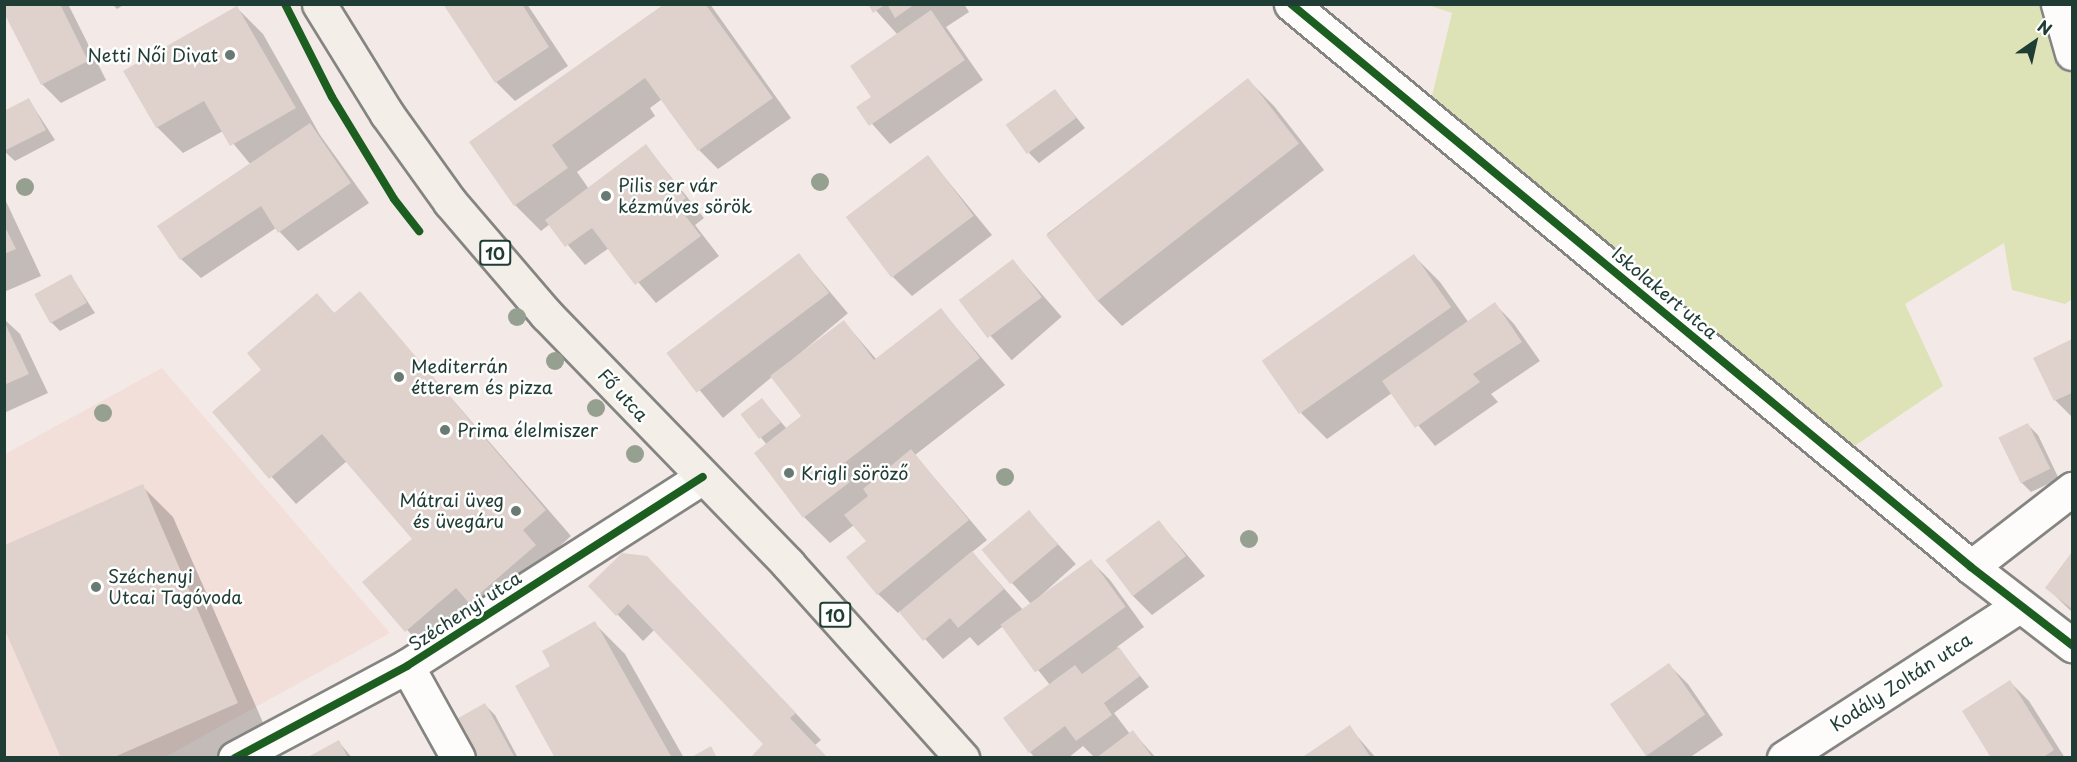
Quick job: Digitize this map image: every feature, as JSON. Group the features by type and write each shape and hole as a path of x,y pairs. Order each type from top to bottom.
{"main road":[{"name":"Fő utca","path":"319,4 387,114 450,202 546,314 872,655 962,758"}],"street":[{"name":"Iskolakert utca","path":"1291,4 1971,567 2019,606 2073,645"},
{"path":"2058,4 2073,53"},
{"name":"Széchenyi utca","path":"235,758 407,666 703,477"},
{"path":"1971,567 2073,489"},
{"name":"Kodály Zoltán utca","path":"1784,758 2019,606"},
{"path":"407,666 458,758"}],"shaded area":[{"path":"162,368 390,633 165,757 5,758 5,454"}],"green space":[{"path":"1428,5 2072,5 2072,299 2065,304 2012,290 2004,243 1905,304 1943,386 1853,447 1432,96 1452,13"}],"building":[{"path":"4,4 60,4 88,61 41,85 4,13"},
{"path":"443,4 522,4 549,47 495,83"},
{"path":"868,4 886,4 873,13"},
{"path":"887,4 915,4 895,18"},
{"path":"663,5 706,5 773,98 698,151 645,78 552,145 568,168 514,206 469,142"},
{"path":"237,6 296,108 230,146 204,101 156,128 123,71"},
{"path":"931,10 965,60 869,126 856,107 871,97 850,66"},
{"path":"1248,78 1299,143 1097,301 1046,236"},
{"path":"1055,89 1076,118 1027,154 1006,125"},
{"path":"29,98 46,130 4,151 4,111"},
{"path":"310,123 351,183 278,233 261,206 180,260 157,226"},
{"path":"646,144 686,198 677,205 701,236 635,285 592,228 565,247 545,220"},
{"path":"928,155 974,216 891,278 846,217"},
{"path":"4,225 16,249 4,254"},
{"path":"799,253 829,293 697,393 666,353"},
{"path":"1414,254 1451,307 1299,414 1262,361"},
{"path":"1013,259 1042,297 988,338 959,300"},
{"path":"71,274 87,303 50,323 34,294"},
{"path":"360,291 546,510 523,530 536,545 469,603 456,588 405,632 362,582 412,539 322,434 269,479 212,412 261,370 247,353 317,293 334,313"},
{"path":"1495,302 1522,342 1473,374 1480,382 1415,428 1382,381"},
{"path":"941,308 980,358 839,467 850,482 803,518 754,453 801,416 770,376 844,320 874,360"},
{"path":"4,321 29,374 4,385"},
{"path":"2072,339 2072,393 2054,401 2033,358"},
{"path":"762,398 781,423 759,439 740,414"},
{"path":"2028,423 2050,469 2021,483 1998,437"},
{"path":"911,449 969,520 877,595 846,557 866,541 844,515 868,496 863,489"},
{"name":"Széchenyi Utcai Tagóvoda","path":"143,484 238,703 112,758 61,758 5,630 5,545"},
{"path":"1029,510 1058,544 1010,584 982,550"},
{"path":"1159,520 1186,556 1133,596 1105,560"},
{"path":"972,551 1004,589 958,628 950,618 923,641 899,612"},
{"path":"2072,552 2072,609 2045,588"},
{"path":"622,553 647,556 796,713 790,718 828,758 750,758 763,744 628,604 616,616 588,586"},
{"path":"1091,559 1126,607 1035,673 1000,625"},
{"path":"595,621 672,758 555,758 515,686 550,666 542,651"},
{"path":"1119,647 1140,676 1104,703 1112,715 1076,741 1065,726 1029,753 1003,718 1075,665 1082,674"},
{"path":"1669,663 1705,715 1646,756 1610,704"},
{"path":"2010,680 2054,750 2042,758 1991,758 1962,711"},
{"path":"485,703 515,758 473,758 453,721"},
{"path":"1350,725 1371,758 1301,758"},
{"path":"1133,730 1153,758 1096,758"},
{"path":"339,740 348,758 306,758"},
{"path":"711,746 717,758 690,758"}],"cycle path":[{"path":"285,4 332,97 394,199 419,231"},
{"path":"1291,4 1971,567 2072,645"},
{"path":"235,758 407,666 703,477"}],"place":[{"name":"Netti Női Divat","path":"230,55"},
{"name":"Pilis ser vár kézműves sörök","path":"606,196"},
{"name":"Mediterrán étterem és pizza","path":"399,377"},
{"name":"Prima élelmiszer","path":"445,430"},
{"name":"Krigli söröző","path":"789,473"},
{"name":"Mátrai üveg és üvegáru","path":"516,511"},
{"name":"Széchenyi Utcai Tagóvoda","path":"96,587"}]}
